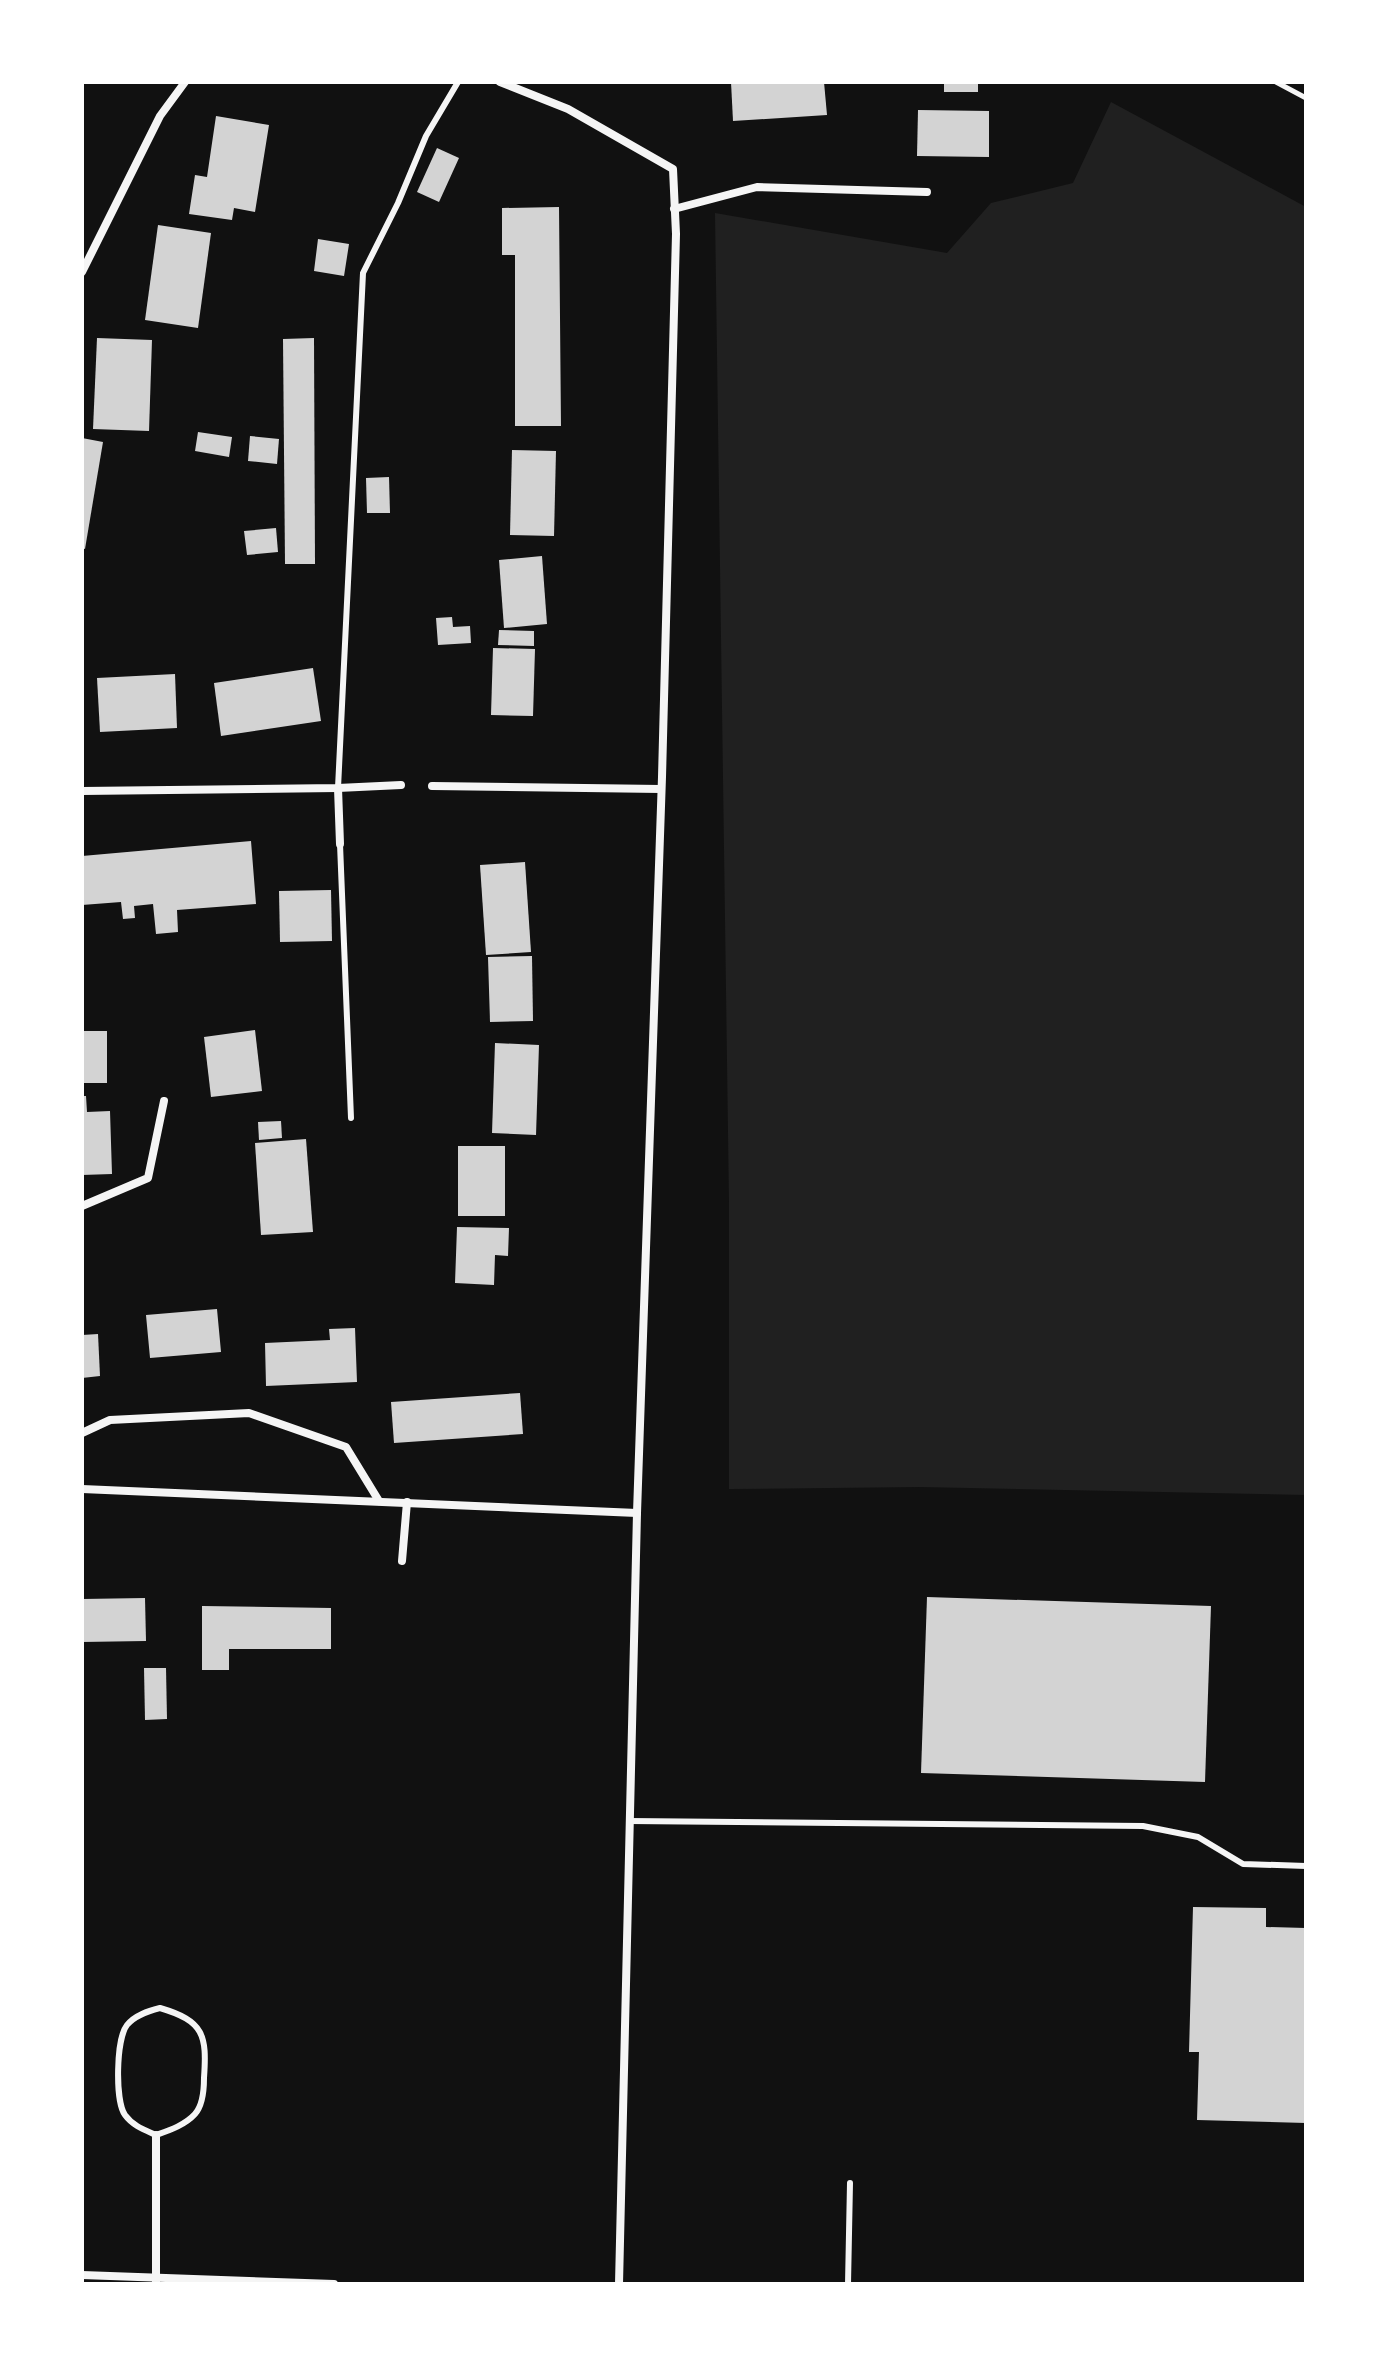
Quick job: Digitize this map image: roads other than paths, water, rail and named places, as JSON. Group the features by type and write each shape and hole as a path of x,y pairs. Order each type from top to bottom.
{"street":[{"path":"82,272 160,116 185,82"},
{"path":"500,82 568,109 673,169 676,234 637,1513 619,2284"},
{"path":"674,209 757,187 927,192"},
{"path":"82,791 401,785"},
{"path":"432,786 661,789"},
{"path":"338,788 340,844"},
{"path":"82,1206 148,1178 164,1101"},
{"path":"82,1433 110,1420 249,1413 346,1447 379,1501"},
{"path":"82,1489 637,1513"},
{"path":"402,1561 407,1502"},
{"path":"156,2135 156,2282"},
{"path":"82,2275 156,2282 334,2284"}],"lane":[{"path":"338,788 363,273 398,203 426,136 458,82"},
{"path":"340,844 351,1118"},
{"path":"629,1821 1143,1826 1198,1837 1243,1864 1306,1866"},
{"path":"160,2008 177,2013 194,2024 205,2041 206,2054 203,2095 194,2116 178,2127 156,2135 140,2128 123,2113 119,2104 119,2058 120,2039 129,2022 160,2008"},
{"path":"848,2284 850,2183"}]}
